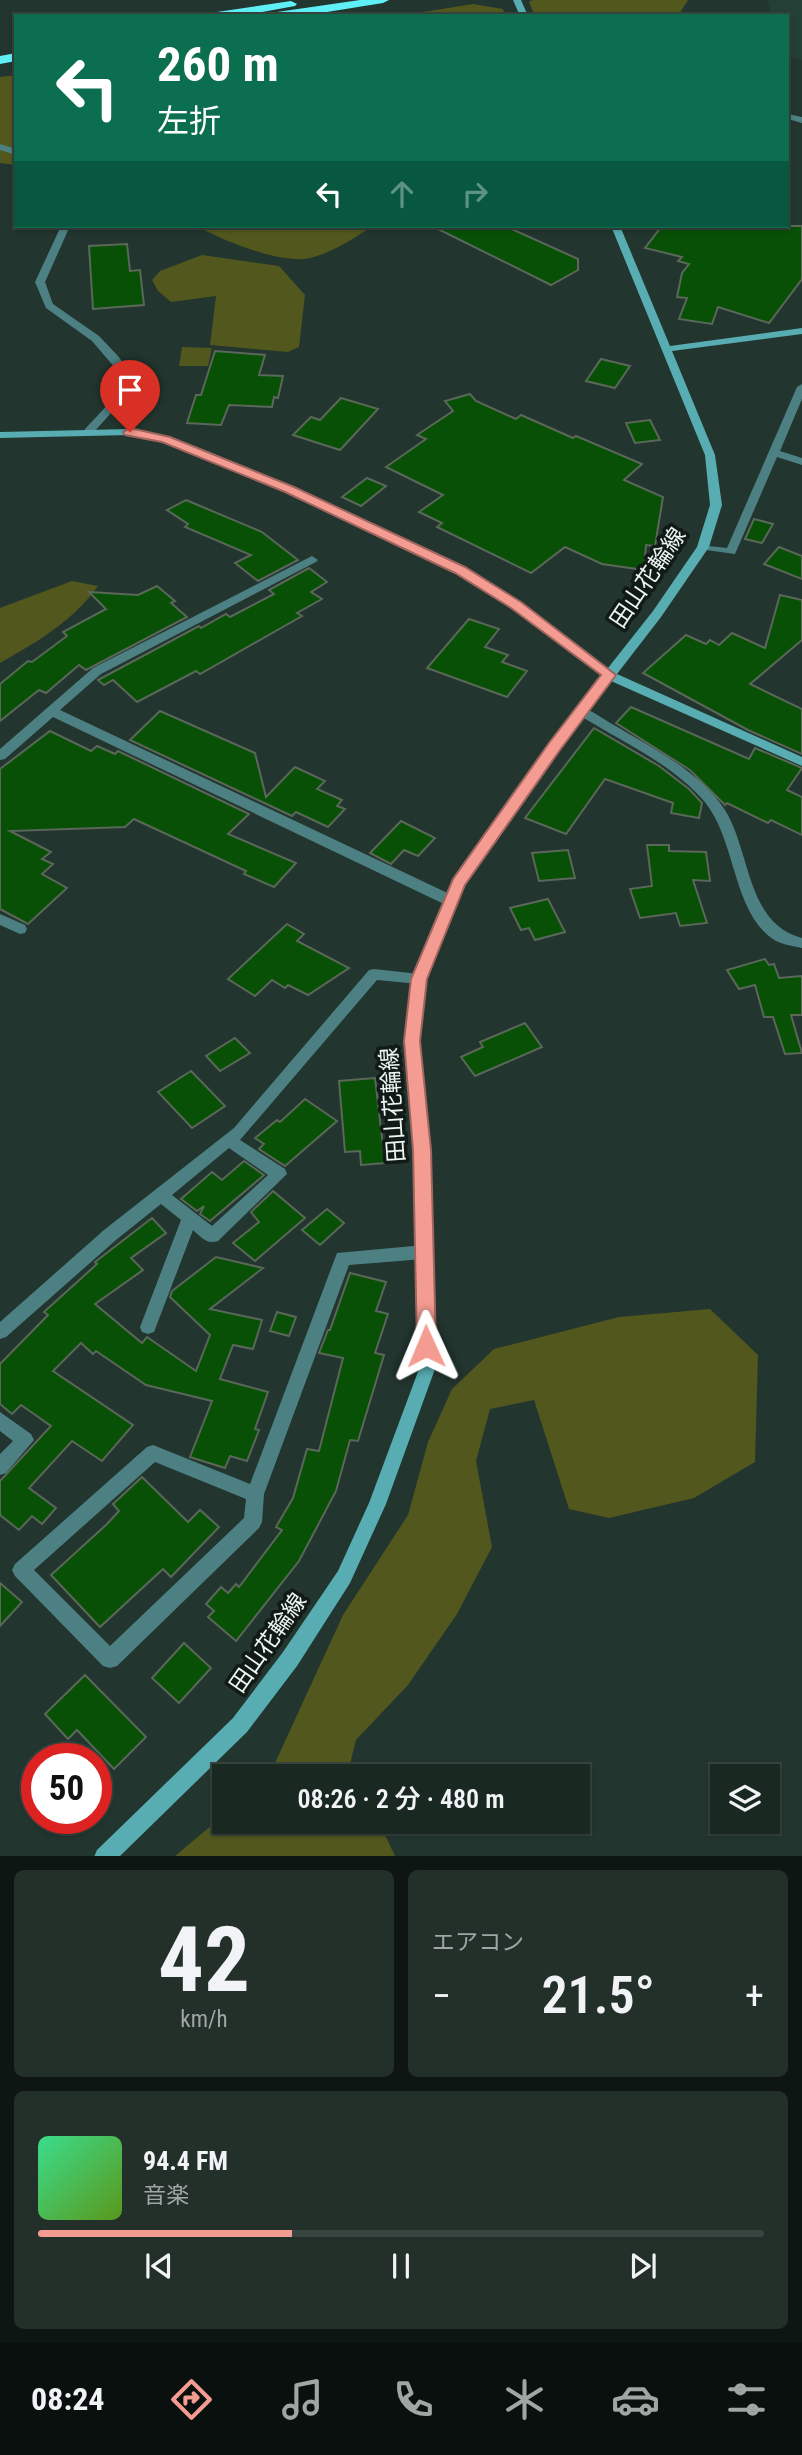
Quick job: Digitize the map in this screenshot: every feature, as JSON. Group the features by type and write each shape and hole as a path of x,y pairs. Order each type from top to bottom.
{"highway":[{"path":"229,14 321,0"},
{"path":"290,14 383,0"}],"main road":[{"name":"田山花輪線","path":"105,1856 240,1726 290,1660 344,1577 377,1504 427,1369 422,1150 412,1041 419,979 458,883 582,711 657,614 703,547 716,505 710,455 616,228"},
{"path":"668,349 802,331"},
{"path":"0,435 130,432 166,439 289,489 460,570 516,605 609,675 802,762"}],"street":[{"path":"64,228 40,282 49,306 86,327 116,358 133,383 89,431"},
{"path":"703,547 731,552 802,387"},
{"path":"773,452 802,462"},
{"path":"0,756 97,671 312,559"},
{"path":"51,711 451,901"},
{"path":"582,711 687,778 720,812 761,922 788,942 802,943"},
{"path":"0,919 20,929"},
{"path":"0,1332 110,1235 239,1132 374,974 419,979"},
{"path":"160,1195 212,1236 279,1174 229,1140"},
{"path":"148,1326 190,1218"},
{"path":"255,1494 153,1453 21,1570 110,1659 253,1522 255,1494 343,1258 424,1252"},
{"path":"0,1420 25,1440 0,1467"}],"shaded area":[{"path":"767,0 802,0 802,60 789,56 789,14 771,14"}],"green space":[{"path":"688,0 679,14 534,14 529,2"},
{"path":"473,4 503,9 504,14 410,14"},
{"path":"14,75 14,165 0,163 0,77"},
{"path":"201,228 369,228 334,249 310,258 298,259 268,255"},
{"path":"202,255 279,266 305,295 299,347 288,352 210,345 216,296 171,302 158,291 152,280 160,271"},
{"path":"182,347 212,348 208,366 179,366"},
{"path":"72,581 98,586 66,620 41,639 0,663 0,608"},
{"path":"710,1309 758,1355 755,1462 694,1498 609,1518 569,1509 534,1400 490,1409 476,1461 492,1547 457,1614 408,1685 356,1740 350,1764 275,1764 343,1615 408,1515 428,1442 452,1389 494,1349 619,1317"},
{"path":"212,1825 212,1834 381,1834 386,1837 395,1856 175,1856"}],"building":[{"path":"802,226 802,279 769,323 718,307 712,324 679,319 687,298 677,297 682,273 689,264 678,261 682,257 645,248 660,228"},
{"path":"436,228 509,228 578,259 578,270 551,285"},
{"path":"127,244 130,271 140,270 144,305 93,309 89,246"},
{"path":"215,351 265,355 259,375 283,376 278,398 274,397 272,407 229,405 221,425 187,423 196,395 201,395"},
{"path":"601,359 630,366 615,388 586,381"},
{"path":"470,394 476,401 516,419 521,415 642,464 624,480 663,497 655,546 646,545 644,570 602,564 565,547 531,573 437,527 442,523 419,512 443,495 386,467 426,439 417,435 453,411 445,401"},
{"path":"341,398 378,409 340,450 293,435 311,417 320,420"},
{"path":"650,420 660,440 635,443 626,423"},
{"path":"367,478 386,486 361,506 342,497"},
{"path":"186,500 262,532 298,560 258,581 235,563 251,555 185,527 188,524 167,510"},
{"path":"754,519 773,524 762,543 745,539"},
{"path":"779,547 802,556 802,579 764,564"},
{"path":"309,568 327,582 311,592 322,599 297,613 302,616 200,674 196,671 137,702 113,680 104,685 98,680 199,626 201,628 226,614 230,617 274,594 269,590"},
{"path":"157,586 175,601 171,603 187,617 86,670 79,665 46,693 39,690 0,721 0,684 28,661 32,662 67,636 63,632 106,609 89,592 138,595"},
{"path":"780,595 802,600 802,640 750,684 802,709 802,754 748,730 643,673 686,635 706,644 710,640 719,645 732,633 765,648"},
{"path":"469,619 499,629 485,647 508,655 502,662 527,671 507,697 427,668"},
{"path":"631,707 749,759 755,748 802,768 787,790 802,797 802,835 771,820 768,823 727,803 725,805 690,770 616,723"},
{"path":"160,711 255,753 266,797 295,767 325,781 317,789 342,800 337,806 345,809 328,827 296,812 292,816 130,740"},
{"path":"594,728 659,766 689,789 702,803 699,818 671,813 673,803 605,779 566,834 525,818"},
{"path":"50,731 91,751 97,746 115,754 118,751 249,814 228,834 296,863 274,887 244,874 246,871 134,819 125,827 10,831 51,852 42,859 53,864 42,874 67,888 28,924 0,909 0,769"},
{"path":"401,821 435,838 418,856 404,850 391,864 370,853"},
{"path":"647,845 669,845 669,851 706,852 710,881 693,880 707,923 680,926 676,913 640,918 630,889 652,886"},
{"path":"568,850 575,878 539,881 532,853"},
{"path":"548,899 565,932 535,940 529,928 521,930 510,908"},
{"path":"287,924 304,934 297,941 349,968 308,995 288,985 285,988 272,980 255,996 228,979"},
{"path":"765,959 769,965 774,964 779,978 802,976 802,1015 791,1015 802,1053 785,1054 773,1017 764,1017 755,985 739,989 727,970"},
{"path":"525,1023 542,1047 475,1076 461,1057 483,1047 480,1042"},
{"path":"235,1038 250,1053 220,1071 206,1056"},
{"path":"191,1071 225,1106 192,1128 158,1092"},
{"path":"375,1078 385,1163 361,1165 360,1151 345,1152 339,1081"},
{"path":"305,1099 337,1121 285,1166 259,1149 264,1144 255,1138 277,1120 280,1122"},
{"path":"244,1161 264,1175 210,1221 200,1214 204,1206 197,1211 181,1199 212,1172 222,1180"},
{"path":"273,1191 305,1218 255,1261 233,1243 259,1222 251,1212"},
{"path":"327,1209 344,1223 320,1245 302,1230"},
{"path":"152,1218 166,1233 131,1258 143,1270 95,1304 142,1343 147,1337 196,1371 210,1335 170,1297 172,1291 216,1257 263,1268 210,1309 262,1320 253,1349 233,1345 220,1379 268,1392 255,1429 259,1430 247,1461 230,1456 225,1468 190,1457 212,1401 146,1385 96,1351 93,1354 81,1343 53,1371 133,1425 102,1461 72,1441 29,1488 56,1508 42,1524 32,1516 19,1530 0,1515 0,1481 51,1426 21,1405 12,1414 0,1404 0,1364 48,1315 44,1312 97,1264 95,1262"},
{"path":"350,1273 386,1282 376,1311 388,1314 375,1353 384,1355 358,1441 350,1440 336,1491 299,1561 236,1641 208,1617 214,1611 206,1604 221,1587 228,1593 236,1584 239,1587 282,1530 276,1527 293,1498 307,1449 319,1451 343,1358 319,1353"},
{"path":"277,1312 296,1317 289,1336 270,1331"},
{"path":"142,1477 188,1522 200,1510 219,1527 171,1577 163,1569 100,1627 51,1575 107,1524 119,1511 113,1504"},
{"path":"0,1583 22,1602 0,1626"},
{"path":"184,1643 211,1668 179,1703 152,1678"},
{"path":"85,1675 146,1737 114,1769 112,1743 89,1743 77,1730 68,1739 45,1714"}],"route":[{"path":"130,432 166,439 289,489 460,570 516,605 609,675 554,746 458,883 419,979 412,1041 422,1150 426,1346"}]}
